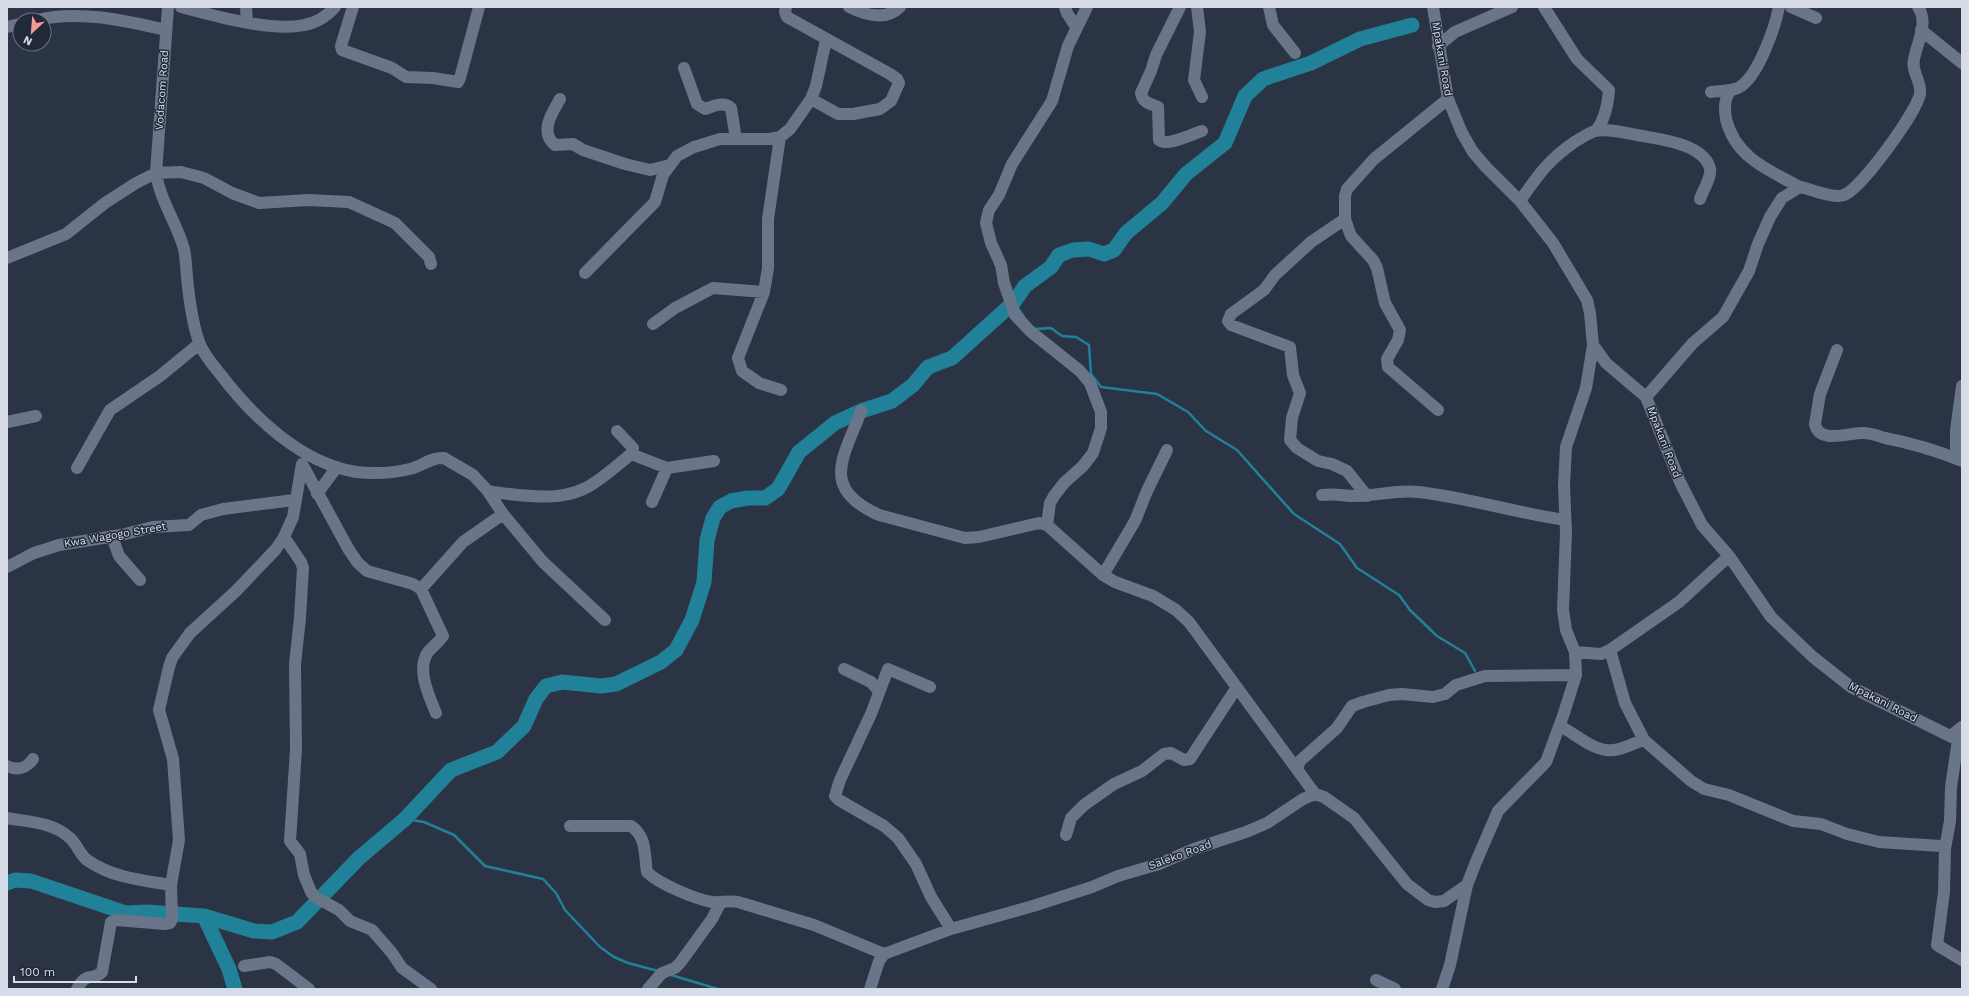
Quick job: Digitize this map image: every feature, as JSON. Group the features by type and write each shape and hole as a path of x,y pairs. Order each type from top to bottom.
{"street":[{"name":"Vodacom Road","path":"168,7 156,173 158,189 169,215 179,233 184,252 187,278 199,344"},
{"path":"181,7 247,22 290,26 305,25 320,19 335,7"},
{"path":"246,7 247,22"},
{"path":"353,7 341,46 342,50 392,68 406,77 433,78 458,82 479,7"},
{"path":"786,7 785,12 787,17 826,40 890,74 900,83 891,101 880,109 852,114 838,114 811,99"},
{"path":"849,7 871,15 880,16 889,14 900,7"},
{"path":"1065,7 1076,27"},
{"path":"1047,525 1050,503 1054,496 1064,483 1083,466 1093,452 1101,428 1101,412 1090,383 1080,371 1030,331 1015,315 1008,297 1001,265 988,234 986,218 1000,195 1012,164 1052,101 1061,66 1076,27 1087,7"},
{"path":"1180,7 1156,55 1151,71 1141,93 1147,104 1158,107 1159,140 1161,142 1168,143 1202,131"},
{"path":"1197,7 1200,32 1194,80 1202,97"},
{"path":"1269,7 1273,25 1296,53"},
{"name":"Mpakani Road","path":"1433,7 1438,46 1448,99 1462,133 1473,152 1486,168 1520,201 1553,243 1587,300 1590,313 1593,345 1606,363 1646,397 1680,482 1702,524 1729,556 1771,617 1830,670 1851,687 1957,739"},
{"path":"1438,46 1455,32 1512,7"},
{"path":"1520,201 1557,154 1596,131 1602,123 1606,111 1609,90 1577,59 1544,7"},
{"path":"1711,92 1738,88 1750,77 1770,38 1779,7"},
{"path":"1792,7 1816,18"},
{"path":"1731,90 1726,96 1725,111 1728,125 1741,150 1759,164 1800,187 1835,196 1843,196 1854,189 1886,150 1916,104 1920,94 1920,87 1913,67 1923,19 1918,7"},
{"path":"52,19 87,16 113,18 166,30"},
{"path":"1921,30 1962,62"},
{"path":"585,273 655,202 663,175 677,156 694,147 720,139 770,139 780,137 790,129 811,99 816,86 826,40"},
{"path":"684,68 697,104 705,109 721,104 728,105 731,108 736,139"},
{"path":"560,99 546,126 550,139 555,145 565,146 573,144 583,150 644,169 650,170 670,165"},
{"path":"1438,410 1388,367 1387,359 1398,340 1400,330 1386,303 1375,264 1368,253 1351,236 1345,219 1345,196 1347,189 1388,146 1448,99"},
{"path":"1596,131 1613,131 1664,140 1687,147 1698,153 1707,162 1710,168 1710,176 1700,199"},
{"path":"780,137 768,219 768,268 764,292 738,358 742,371 759,383 781,390"},
{"path":"7,258 66,234 136,182 156,173 182,172 204,178 232,193 259,203 308,200 349,202 395,223 429,257 431,264"},
{"path":"1646,397 1693,343 1723,317 1749,272 1758,244 1770,217 1782,198 1800,187"},
{"path":"1345,219 1311,242 1275,275 1264,290 1232,314 1228,321 1231,325 1290,347 1293,375 1300,393 1292,418 1290,440 1297,448 1318,460 1332,464 1347,471 1367,496"},
{"path":"653,324 675,308 713,288 764,292"},
{"path":"77,468 110,410 160,376 199,344 209,360 253,414 295,446 337,467 370,473 399,471 412,469 439,458 444,458 473,475 487,490 503,514 543,562 605,620"},
{"path":"1442,989 1450,965 1467,885 1498,810 1542,768 1546,762 1560,726 1576,675 1575,652 1566,630 1562,610 1566,564 1564,486 1566,447 1586,388 1593,345"},
{"path":"1836,350 1820,394 1815,424 1816,428 1822,434 1830,436 1864,433 1903,442 1959,460 1956,430 1962,386"},
{"path":"861,411 843,455 840,467 842,484 852,499 859,505 892,520 965,538 979,537 1039,523 1047,525 1103,575 1121,585 1153,596 1176,610 1189,622 1315,794 1324,797 1354,818 1407,884 1428,900 1434,902 1444,901 1467,885"},
{"path":"7,422 36,416"},
{"path":"487,490 492,492 540,497 568,494 584,489 597,482 631,454 632,448 617,431"},
{"path":"295,446 317,494 358,563 367,571 421,588 443,636 427,653 423,671 436,713"},
{"path":"1103,575 1135,521 1149,485 1167,450"},
{"path":"631,454 667,468 714,460"},
{"path":"77,989 84,978 88,976 98,976 102,972 111,922 116,920 165,924 170,923 172,919 172,885 179,840 172,760 159,710 172,658 190,633 236,592 276,549 284,537 293,517 294,500 302,464"},
{"path":"317,494 337,467"},
{"path":"652,502 667,468"},
{"path":"1322,495 1334,494 1367,496 1404,491 1419,492 1494,505 1529,515 1565,520"},
{"name":"Kwa Wagogo Street","path":"7,567 48,548 152,527 189,525 201,515 223,509 294,500"},
{"path":"421,588 463,542 503,514"},
{"path":"112,536 119,556 140,580"},
{"path":"284,537 301,562 303,573 296,650 295,772 289,833 290,840 300,854 304,876 311,892 315,897 339,910 350,921 372,930 392,953 402,968 431,989"},
{"path":"1575,652 1601,654 1610,650 1679,602 1729,556"},
{"path":"1610,650 1625,703 1644,740 1691,781 1704,789 1728,795 1793,821 1821,824 1847,834 1879,842 1941,846 1945,849"},
{"path":"844,669 871,682 879,691"},
{"path":"930,687 888,669 871,714 840,780 835,796 838,800 884,826 898,838 916,864 931,897 951,929"},
{"path":"1298,771 1298,765 1301,760 1337,728 1352,706 1363,702 1390,695 1402,694 1432,697 1445,694 1456,685 1484,676 1576,675"},
{"path":"1066,834 1071,818 1084,805 1114,784 1142,771 1164,754 1171,753 1184,760 1190,759 1237,687"},
{"path":"1560,726 1573,732 1594,746 1604,750 1614,750 1644,740"},
{"path":"1962,727 1957,739 1951,788 1950,821 1945,849 1944,892 1937,946 1962,960"},
{"path":"7,766 11,768 24,767 33,759"},
{"name":"Saleko Road","path":"884,954 951,929 1077,892 1246,832 1267,823 1303,799 1315,794"},
{"path":"7,818 45,824 57,829 72,840 86,859 120,877 172,885"},
{"path":"570,826 631,826 642,836 645,845 647,872 661,882 704,900 721,902 726,900 738,902 814,925 884,954 879,961 870,989"},
{"path":"648,989 662,972 675,968 680,963 712,919 721,902"},
{"path":"244,966 270,962 276,964 309,989"},
{"path":"1376,980 1395,989"}],"waterway":[{"path":"7,883 15,880 31,881 126,913 147,912 204,916 254,931 272,932 297,922 359,858 405,819 451,770 497,752 524,726 536,699 546,686 562,682 601,686 616,684 661,662 676,650 692,620 704,582 707,540 713,518 720,507 731,501 748,498 765,498 778,489 799,452 835,423 861,411 892,401 913,385 928,367 952,358 1014,302 1025,286 1051,267 1059,255 1073,250 1089,249 1104,254 1114,250 1126,233 1162,203 1186,174 1225,143 1245,96 1263,79 1311,63 1360,39 1412,25"},
{"path":"1018,308 1024,317"},
{"path":"1035,329 1051,328 1062,336 1076,337 1089,345 1091,374 1101,387 1157,394 1188,412 1206,431 1237,450 1294,514 1340,544 1357,568 1399,595 1410,610 1437,636 1465,653 1475,671"},
{"path":"405,819 424,822 454,835 485,866 543,879 556,893 565,910 600,947 614,957 628,963 658,971"},
{"path":"204,916 229,969 235,989"},
{"path":"671,975 718,989"}]}
